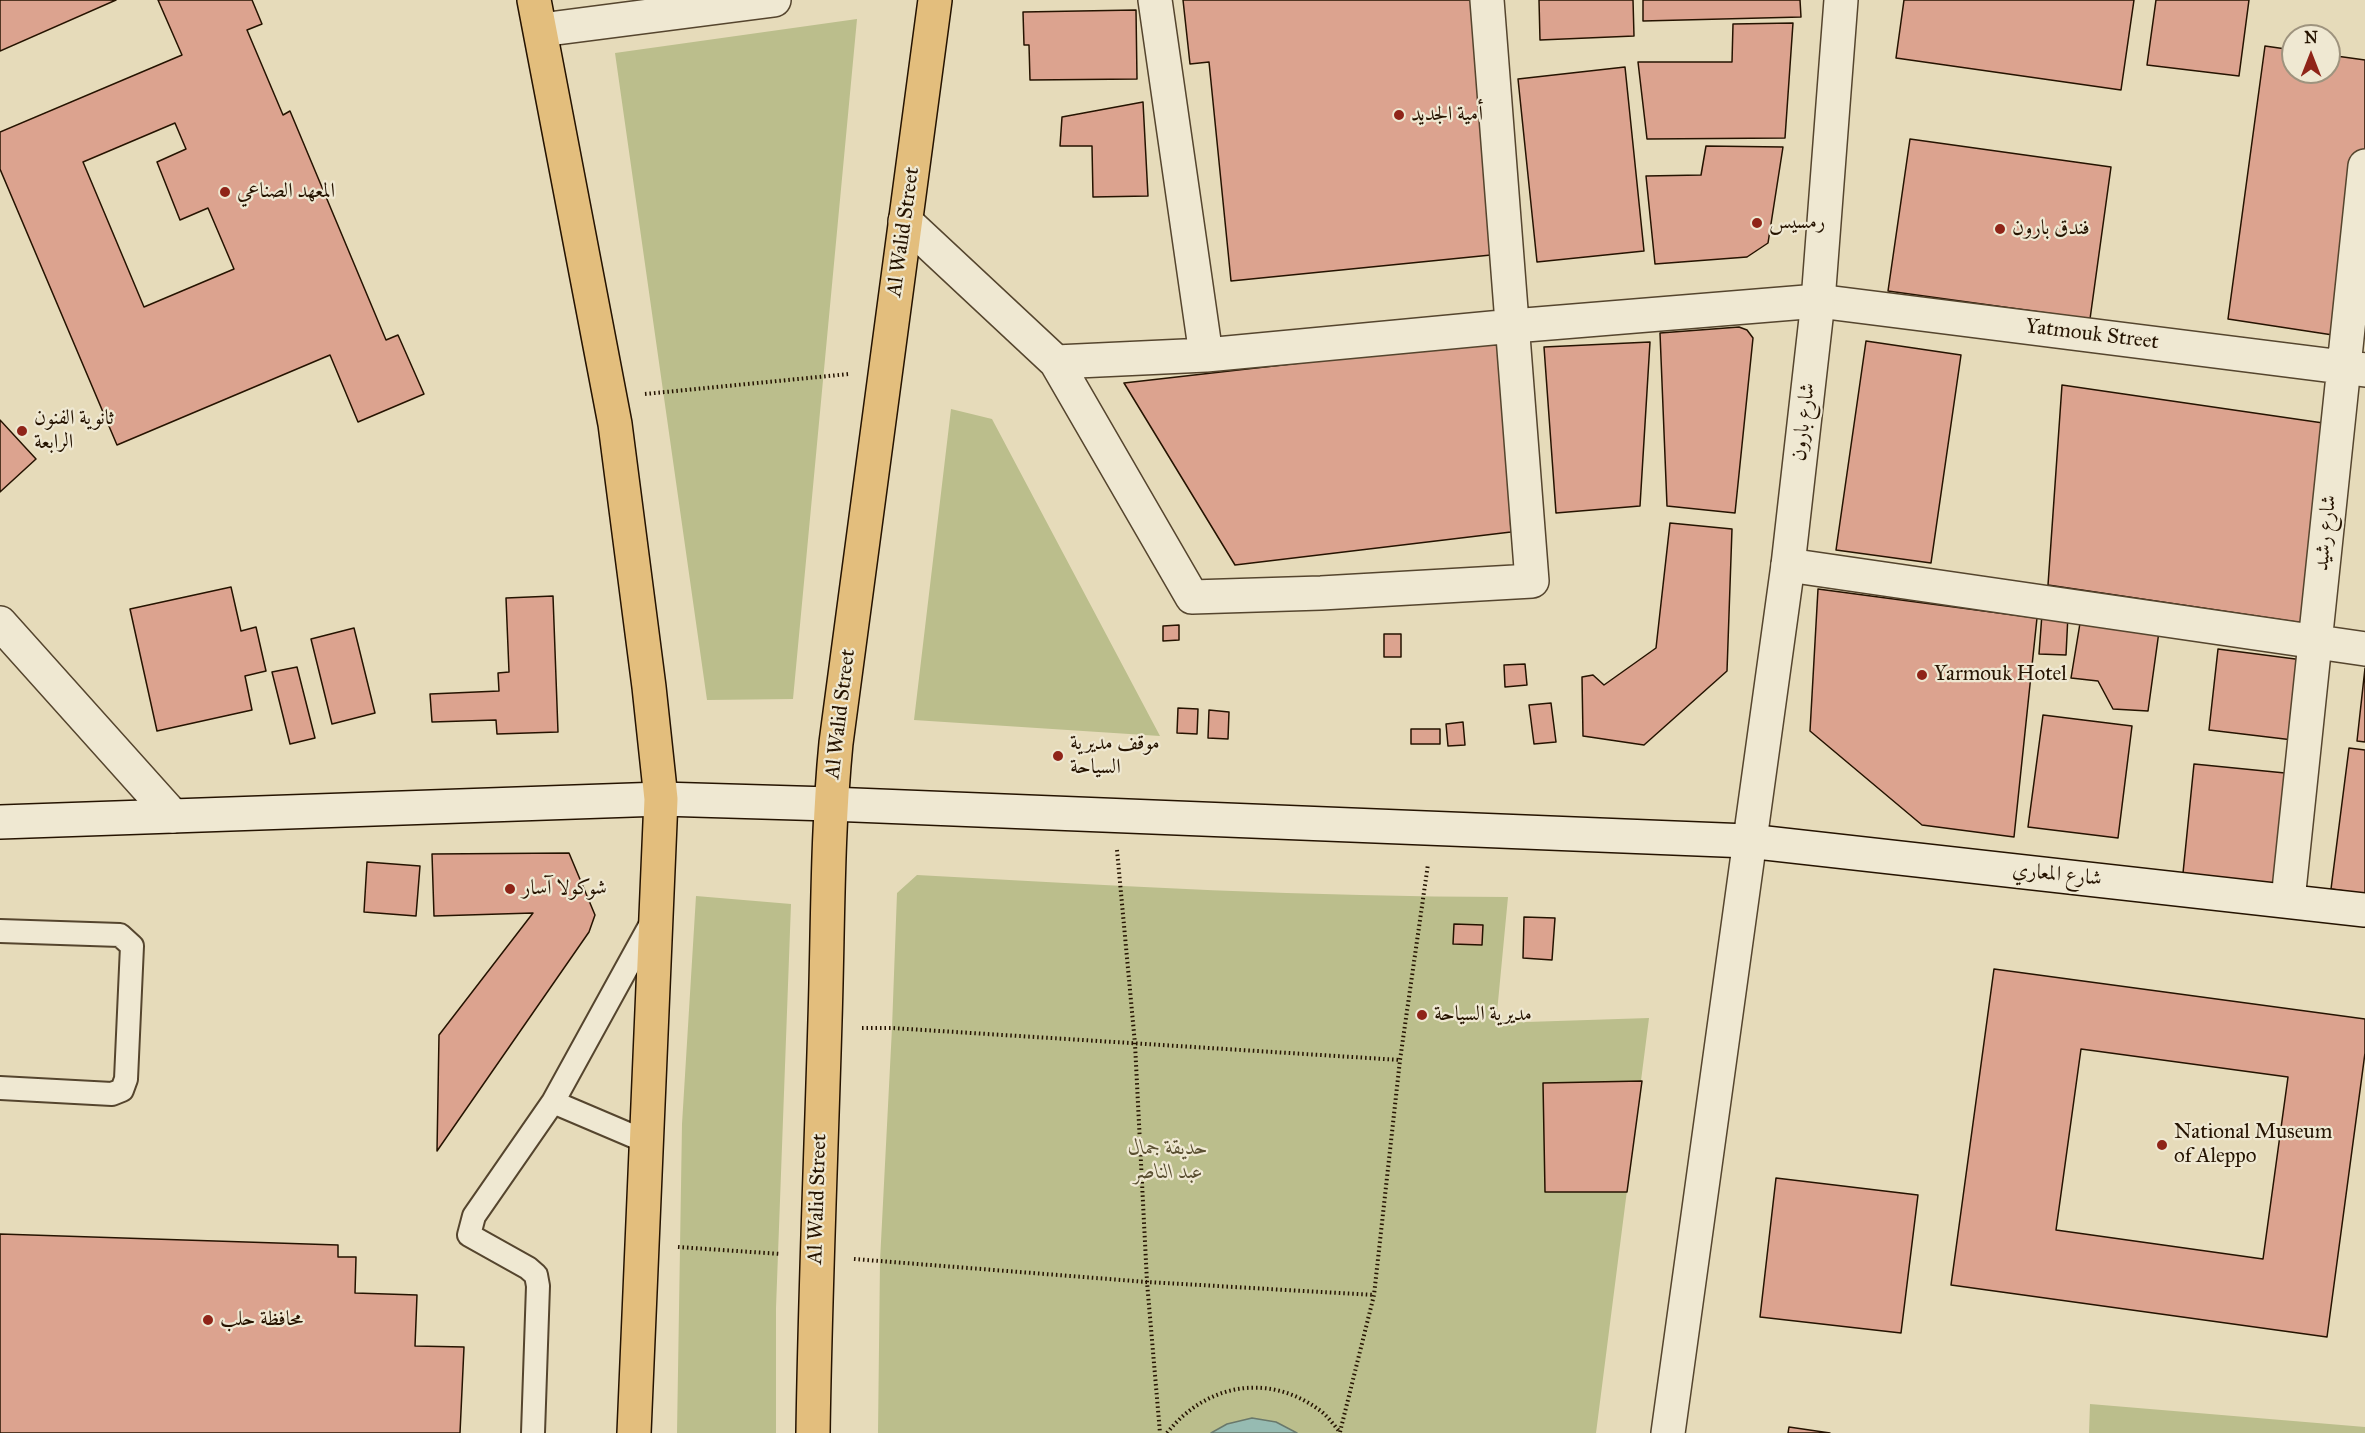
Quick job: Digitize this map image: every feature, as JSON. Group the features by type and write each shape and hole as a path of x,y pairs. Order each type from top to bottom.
{"main road":[{"name":"Al Walid Street","path":"813,1433 830,804 836,744 935,0"},
{"path":"537,15 610,398 649,687 661,799 647,1142 632,1426"}],"street":[{"path":"537,15 774,0"},
{"path":"1155,0 1206,355"},
{"path":"905,221 1056,362 1192,597 1321,593 1532,581 1487,0"},
{"name":"شارع بارون","path":"1668,1433 1748,841 1788,565 1818,301 1841,0"},
{"name":"شارع رشيد","path":"2288,900 2315,641 2354,368 2365,166"},
{"name":"Yatmouk Street","path":"1056,362 1206,355 1513,326 1818,301 2354,368"},
{"path":"1788,565 2365,649"},
{"path":"0,623 173,816"},
{"name":"شارع المعاري","path":"0,822 661,799 830,804 1748,841 2365,910"}],"lane":[{"path":"533,1433 538,1286 536,1275 528,1268 469,1235 474,1216 553,1102 657,912"},
{"path":"0,931 120,935 132,946 126,1079 122,1090 112,1094 0,1088"},
{"path":"553,1102 647,1142"}],"path":[{"path":"610,398 886,370"},
{"path":"1112,816 1122,886 1135,1044 1147,1282 1160,1433"},
{"path":"1341,1432 1374,1295 1400,1060 1433,829"},
{"path":"825,1028 892,1028 1400,1060"},
{"path":"642,1244 1147,1282 1374,1295"},
{"path":"1167,1433 1179,1417 1203,1399 1233,1389 1263,1387 1293,1394 1302,1399 1319,1410 1341,1432"}],"green space":[{"path":"857,19 793,699 707,700 615,53"},
{"path":"951,409 992,419 1160,736 914,720"},
{"name":"حديقة جمال عبد الناصر","path":"917,875 1286,893 1508,897 1496,1023 1649,1018 1596,1433 878,1433 880,1261 897,893"},
{"path":"696,896 791,904 776,1308 776,1433 677,1433 682,1124"},
{"path":"2090,1404 2365,1427 2365,1433 2089,1433"}],"water":[{"path":"1252,1418 1276,1422 1297,1433 1211,1433 1227,1424"}],"building":[{"path":"0,0 116,0 0,51"},
{"path":"158,0 252,0 262,24 247,30 283,115 290,111 386,340 398,335 424,394 358,422 330,355 117,445 0,169 0,132 182,55","holes":["175,123 186,149 157,162 180,220 208,208 234,269 144,307 83,162"]},
{"path":"1183,0 1475,0 1501,254 1231,281 1209,62 1190,64"},
{"path":"1539,0 1633,0 1634,36 1540,40"},
{"path":"1643,0 1800,0 1801,17 1643,21"},
{"path":"1904,0 2134,0 2121,90 1896,58"},
{"path":"2156,0 2249,0 2239,76 2147,65"},
{"path":"1136,10 1137,79 1030,80 1029,45 1024,45 1023,12"},
{"path":"1793,23 1785,138 1647,139 1638,62 1732,62 1733,24"},
{"path":"2265,46 2281,48 2281,84 2341,84 2341,57 2365,60 2365,234 2359,339 2228,319"},
{"path":"1625,67 1644,251 1537,262 1518,79"},
{"path":"1143,102 1148,196 1093,197 1092,146 1060,146 1062,117"},
{"name":"فندق بارون","path":"1910,139 2111,167 2090,319 1888,291"},
{"path":"1706,146 1783,147 1768,243 1747,257 1655,264 1646,176 1701,175"},
{"path":"1739,327 1747,330 1753,338 1735,513 1667,506 1660,333"},
{"path":"1502,340 1511,532 1235,565 1124,383"},
{"path":"1866,341 1961,355 1931,563 1836,550"},
{"path":"1650,342 1640,506 1556,513 1544,347"},
{"path":"2062,385 2330,424 2310,624 2048,585"},
{"path":"0,420 36,459 0,492"},
{"path":"1670,523 1732,529 1727,671 1644,745 1583,736 1582,677 1593,675 1604,685 1656,648"},
{"path":"231,587 241,631 256,627 266,671 245,676 252,710 157,731 130,609"},
{"name":"Yarmouk Hotel","path":"1818,589 2037,618 2014,837 1922,825 1810,731"},
{"path":"553,596 558,732 497,734 496,720 432,722 430,694 499,691 498,673 509,672 506,598"},
{"path":"2083,605 2161,617 2148,711 2113,709 2098,681 2071,678"},
{"path":"2042,614 2068,615 2066,655 2039,654"},
{"path":"1179,625 1179,640 1163,641 1163,626"},
{"path":"354,628 375,713 332,724 311,639"},
{"path":"1384,634 1401,634 1401,657 1384,657"},
{"path":"2218,649 2303,660 2293,740 2209,730"},
{"path":"1525,664 1527,685 1505,687 1504,665"},
{"path":"297,667 315,738 290,744 272,672"},
{"path":"2365,668 2365,742 2357,741"},
{"path":"1551,703 1556,742 1534,744 1529,705"},
{"path":"1178,708 1198,709 1197,734 1177,733"},
{"path":"1209,710 1229,712 1228,739 1208,738"},
{"path":"2043,715 2132,726 2118,838 2028,827"},
{"path":"1463,722 1465,745 1448,746 1446,724"},
{"path":"1411,729 1440,729 1440,744 1411,744"},
{"path":"2349,748 2365,750 2365,894 2331,889"},
{"path":"2194,764 2285,773 2273,891 2182,883"},
{"path":"569,853 595,915 589,932 437,1151 439,1035 533,913 434,916 432,854"},
{"path":"367,862 420,866 416,916 364,912"},
{"path":"1524,917 1555,918 1552,960 1523,958"},
{"path":"1454,924 1483,925 1482,945 1453,944"},
{"path":"1994,969 2365,1019 2365,1053 2327,1337 1951,1285","holes":["2081,1049 2288,1077 2263,1259 2056,1230"]},
{"path":"1642,1081 1627,1192 1545,1192 1543,1083"},
{"path":"1776,1178 1918,1195 1901,1333 1760,1317"},
{"name":"محافظة حلب","path":"0,1234 338,1245 338,1257 356,1257 355,1293 417,1295 415,1346 464,1347 460,1433 0,1433"},
{"path":"1789,1427 1830,1433 1788,1433"}],"place":[{"name":"أمية الجديد","path":"1399,115"},
{"name":"المعهد الصناعي","path":"225,192"},
{"name":"رمسيس","path":"1757,223"},
{"name":"فندق بارون","path":"2000,229"},
{"name":"ثانوية الفنون الرابعة","path":"22,431"},
{"name":"Yarmouk Hotel","path":"1922,675"},
{"name":"موقف مديرية السياحة","path":"1058,756"},
{"name":"شوكولا آسار","path":"510,889"},
{"name":"مديرية السياحة","path":"1422,1015"},
{"name":"National Museum of Aleppo","path":"2162,1145"},
{"name":"محافظة حلب","path":"208,1320"}]}
